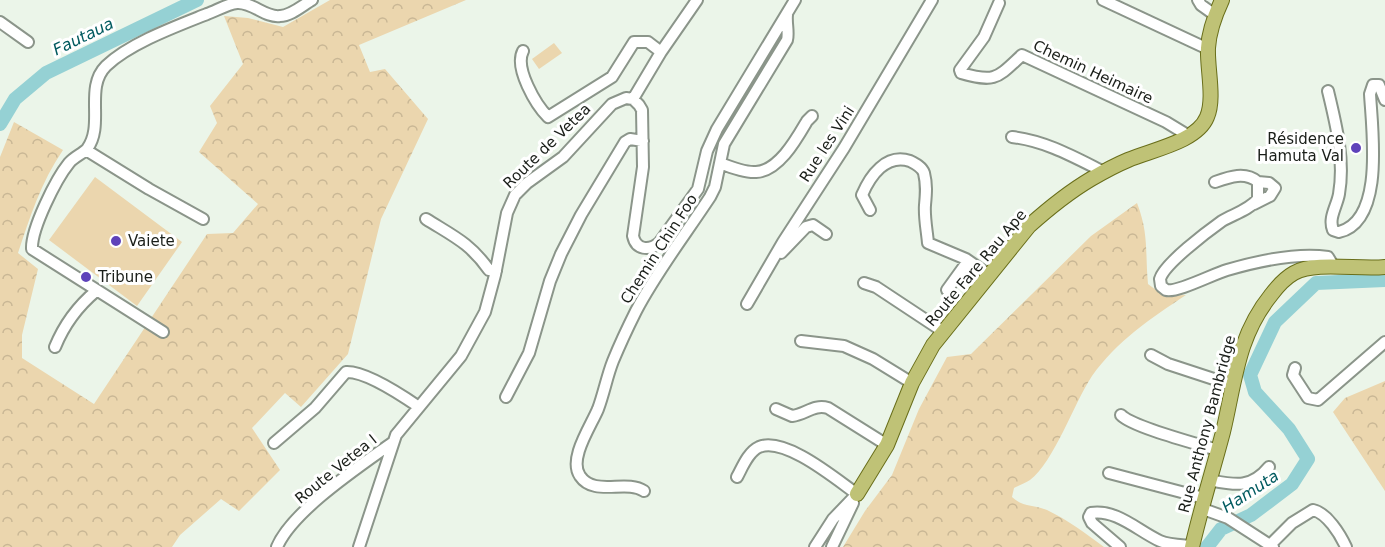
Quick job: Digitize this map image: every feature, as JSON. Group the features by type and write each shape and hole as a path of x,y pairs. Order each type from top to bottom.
{"main road":[{"name":"Route Fare Rau Ape","path":"857,494 887,445 912,383 929,352 1023,234 1041,215 1074,190 1129,159 1189,136 1202,125 1209,111 1208,49 1215,15 1222,0"},
{"name":"Rue Anthony Bambridge","path":"1192,547 1218,450 1238,361 1254,318 1281,283 1304,269 1385,267"}],"street":[{"path":"163,332 32,249 37,224 52,191 70,161 86,150 94,130 95,93 99,77 106,67 121,56 155,36 237,3 280,16 312,0"},
{"path":"697,0 661,52 633,99 642,110 644,167 633,236 637,244 650,249 659,243 698,189 707,151 717,129 795,0"},
{"name":"Rue les Vini","path":"747,304 794,222 844,148 932,0"},
{"path":"1103,0 1208,49"},
{"path":"1198,0 1202,6 1215,15"},
{"name":"Chemin Heimaire","path":"999,3 984,37 960,70 962,73 984,79 995,78 1022,55 1166,122 1189,136"},
{"name":"Chemin Chin Foo","path":"644,491 628,486 594,485 580,477 576,460 630,323 663,265 710,197 724,144 789,36 786,28 787,15"},
{"path":"0,22 28,42"},
{"path":"523,51 520,56 521,70 548,117 612,77 634,42 648,42 661,52"},
{"path":"1328,92 1340,159 1339,193 1331,224 1333,230 1339,232 1346,231 1358,221 1368,205 1373,145 1370,94 1373,86 1379,85 1382,88 1385,100"},
{"name":"Route de Vetea","path":"393,443 396,435 469,345 485,312 496,272 507,213 520,190 563,157 612,104 626,98 633,99"},
{"path":"720,162 730,167 756,172 765,170 785,154 812,116"},
{"path":"1012,137 1038,141 1104,172"},
{"path":"506,397 529,353 550,281 581,215 626,142 630,139 643,141"},
{"path":"86,150 203,219"},
{"path":"870,210 862,195 876,171 886,163 908,160 923,170 927,188 920,202 928,243 968,261 989,275"},
{"path":"1215,182 1226,178 1247,176 1257,182 1269,183 1275,188 1270,196 1223,221 1208,232 1165,269 1160,279 1163,288 1175,291 1247,264 1288,258 1319,255 1328,257 1334,267"},
{"path":"1254,204 1259,194 1257,182"},
{"path":"426,219 465,242 489,270 496,272"},
{"path":"771,262 806,227 813,225 826,234"},
{"path":"947,290 968,261"},
{"path":"864,283 876,287 944,332"},
{"path":"55,347 73,315 85,300 99,293"},
{"path":"801,341 844,346 873,359 912,383"},
{"path":"1295,368 1293,375 1308,398 1318,400 1385,342"},
{"path":"1151,355 1168,364 1232,385"},
{"path":"274,443 315,408 349,371 369,378 419,408"},
{"path":"776,409 792,416 821,406 828,408 887,445"},
{"path":"1121,416 1126,421 1140,426 1218,450"},
{"path":"359,547 393,443"},
{"name":"Route Vetea I","path":"277,547 280,539 326,493 393,443"},
{"path":"737,477 756,448 768,446 801,455 857,494"},
{"path":"1209,480 1241,484 1254,481 1269,467"},
{"path":"1109,473 1204,503 1271,546 1292,523 1313,510 1318,511 1330,522 1346,547"},
{"path":"815,547 833,519 857,494"},
{"path":"832,547 857,494"},
{"path":"1120,547 1092,523 1089,517 1091,513 1101,511 1115,516 1162,542 1192,547"}],"green space":[{"path":"330,0 466,0 359,45 370,72 385,69 428,119 381,219 348,354 301,407 285,393 252,428 280,470 239,511 221,499 180,535 172,547 0,547 0,157 14,122 63,150 42,187 18,253 38,269 22,335 22,358 94,404 207,234 233,233 258,204 199,152 217,123 210,106 243,64 224,16 248,18 283,27"},
{"path":"554,43 562,53 539,69 532,59"},
{"name":"Vaiete","path":"95,177 182,242 137,306 49,240"},
{"path":"1137,203 1145,234 1148,284 1164,296 1186,295 1135,331 1102,363 1085,387 1047,460 1030,480 1014,488 1012,497 1021,503 1055,514 1104,547 843,547 865,511 892,475 919,409 947,357 971,354 1091,236"},
{"path":"1385,381 1385,491 1333,412 1345,398"}],"waterway":[{"name":"Fautaua","path":"0,124 15,99 46,73 197,0"},
{"name":"Hamuta","path":"1207,547 1221,529 1251,515 1292,484 1308,459 1289,429 1255,392 1250,375 1275,322 1316,283 1385,280"}],"place":[{"name":"Résidence Hamuta Val","path":"1356,148"},
{"name":"Vaiete","path":"116,241"},
{"name":"Tribune","path":"86,277"}]}
